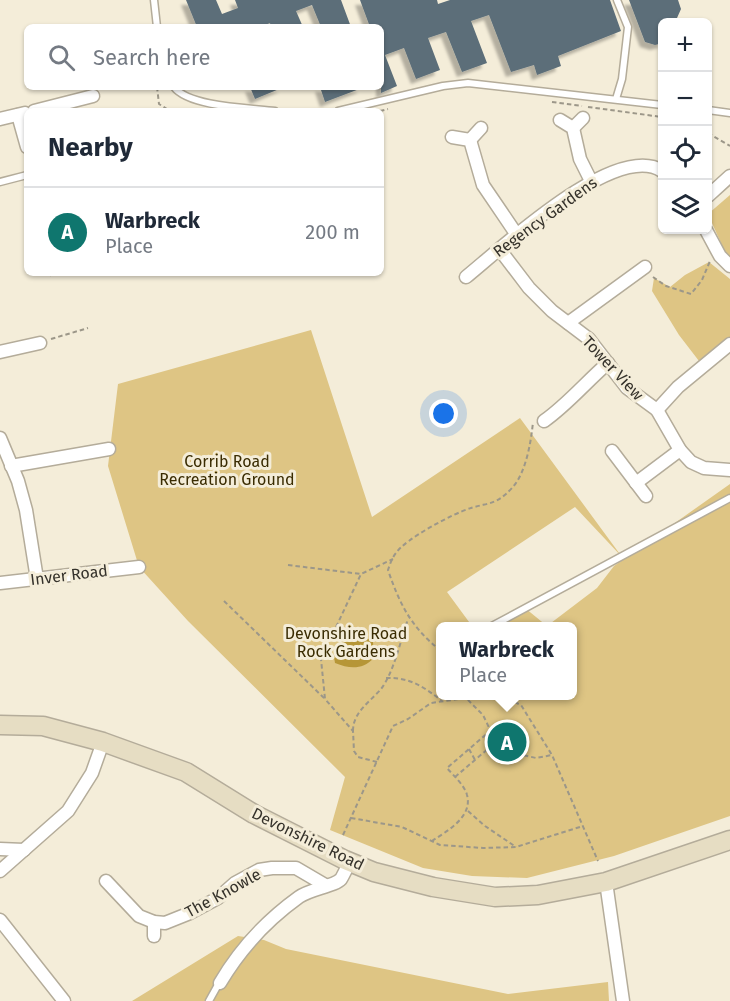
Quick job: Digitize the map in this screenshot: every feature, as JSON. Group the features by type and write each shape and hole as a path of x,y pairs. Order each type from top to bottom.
{"main road":[{"name":"Devonshire Road","path":"0,725 43,726 103,742 186,772 254,814 374,872 433,887 495,897 538,896 606,882 730,840"}],"street":[{"path":"46,108 93,96"},
{"path":"0,119 23,114"},
{"path":"573,128 584,118"},
{"path":"560,120 573,128 580,159 591,181"},
{"path":"470,140 481,128"},
{"path":"452,137 470,140"},
{"path":"470,140 483,185 517,235"},
{"name":"Regency Gardens","path":"466,277 517,235 591,181 622,168 641,164 650,164 658,168"},
{"path":"712,192 730,176"},
{"path":"708,234 720,256 730,266"},
{"name":"Tower View","path":"500,250 529,288 552,311 589,339 627,388 657,410 680,450 698,467 730,470"},
{"path":"568,322 645,267"},
{"path":"0,352 40,343"},
{"path":"657,410 678,387 730,344"},
{"path":"538,422 564,407 576,391 608,363"},
{"path":"0,438 26,510 37,579"},
{"path":"11,466 109,449"},
{"path":"636,483 680,450"},
{"path":"612,451 646,496"},
{"name":"Inver Road","path":"0,583 139,567"},
{"path":"0,871 68,811 92,773 103,742"},
{"path":"0,849 24,850"},
{"path":"220,983 231,963 266,924 308,891 335,884 341,879 350,862"},
{"name":"The Knowle","path":"154,922 165,923 190,913 218,898 235,883 259,870 297,868 324,885"},
{"path":"106,881 139,916 154,922 154,936"},
{"path":"606,882 623,1001"},
{"path":"0,920 64,1001"}],"lane":[{"path":"154,0 157,24"},
{"path":"616,99 622,79 628,27 617,0"},
{"path":"351,108 443,86 468,83 658,104"},
{"path":"176,90 196,101 251,108"},
{"path":"712,111 730,113"},
{"path":"0,182 24,176"},
{"path":"501,622 730,498"},
{"path":"209,1001 220,983"}],"path":[{"path":"157,90 159,104 165,108"},
{"path":"544,101 658,116"},
{"path":"384,110 390,109"},
{"path":"712,135 730,146"},
{"path":"645,267 654,278 666,286 691,294 702,280 709,262 720,256"},
{"path":"40,343 88,328"},
{"path":"436,646 408,619 388,570 397,551 424,531 471,508 494,503 514,487 527,460 538,422"},
{"path":"288,565 361,574 393,560"},
{"path":"325,699 321,659 361,574"},
{"path":"224,601 325,699 352,731"},
{"path":"377,762 358,757 354,751 353,721 382,687 408,619"},
{"path":"386,678 397,678 419,684 436,697"},
{"path":"343,835 393,726 431,703 450,700"},
{"path":"468,700 483,715 496,742 514,753 536,758 552,755"},
{"path":"510,700 521,705 552,755 598,861"},
{"path":"432,841 455,825 467,810 468,794 447,768 490,731"},
{"path":"455,777 496,742"},
{"path":"469,749 475,760"},
{"path":"467,810 485,826 516,847"},
{"path":"351,818 402,827 440,845 483,848 516,847 583,826"}],"green space":[{"path":"730,195 730,258 712,223 712,211"},
{"path":"709,262 730,279 730,337 699,361 679,335 652,291 654,278 670,287 685,275"},
{"path":"311,330 372,517 520,418 622,557 575,507 447,592 469,622 436,622 436,700 577,700 577,622 552,622 597,588 614,566 730,484 730,816 614,856 527,878 472,876 423,868 330,830 345,777 188,621 139,567 108,466 118,384"},
{"path":"525,608 542,622 499,622"},
{"path":"238,936 264,940 286,949 508,994 608,982 609,1001 132,1001"}],"shaded area":[{"path":"346,637 367,638 373,642 374,658 365,665 356,667 335,663 336,648"}],"building":[{"path":"186,0 216,0 222,14 238,8 235,0 341,0 350,24 320,24 312,5 296,11 302,24 196,24"},
{"path":"360,0 437,0 438,4 450,0 610,0 621,31 558,56 561,66 537,75 534,65 511,72 489,15 471,21 487,63 462,72 446,32 428,38 440,70 416,79 404,48 385,55 397,86 381,93 381,90 384,90 384,24 369,24"},
{"path":"629,0 678,0 681,9 677,18 658,18 658,44 645,42"},
{"path":"251,90 277,90 255,99"},
{"path":"321,90 357,90 325,102"}],"place":[{"name":"Warbreck","path":"507,742"}],"park label":[{"name":"Corrib Road Recreation Ground","path":"227,470"},
{"name":"Devonshire Road Rock Gardens","path":"346,642"}]}
